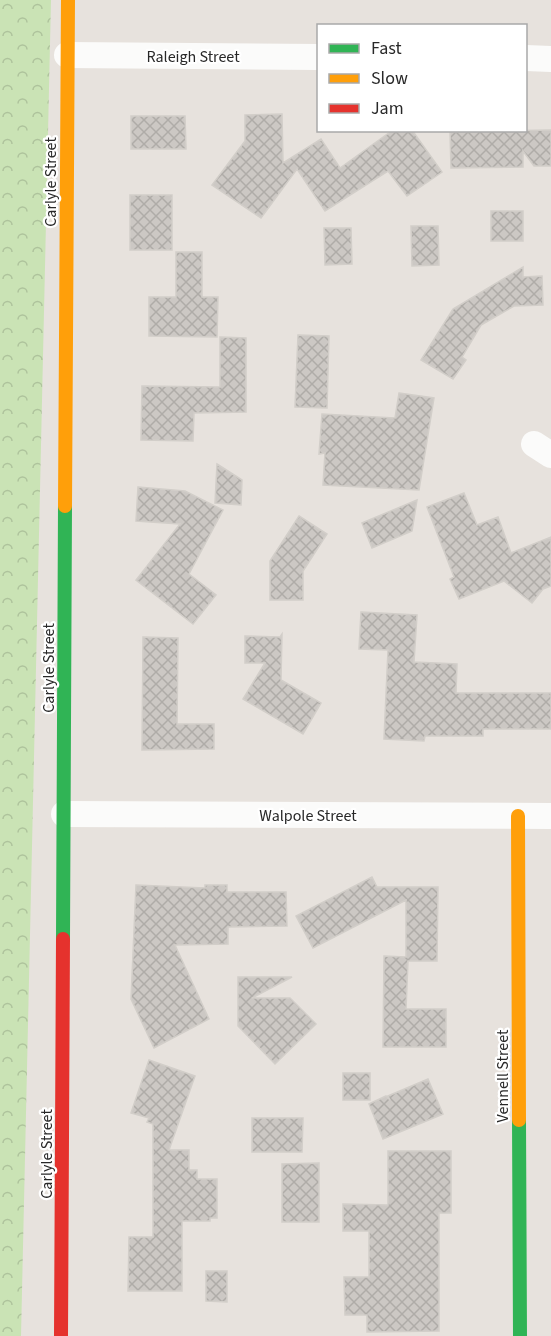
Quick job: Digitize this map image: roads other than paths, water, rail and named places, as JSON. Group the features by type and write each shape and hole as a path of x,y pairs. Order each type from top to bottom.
{"street":[{"name":"Carlyle Street","path":"61,1336 68,0"},
{"name":"Raleigh Street","path":"67,55 317,57"},
{"path":"527,58 551,58"},
{"name":"Walpole Street","path":"64,814 551,816"},
{"name":"Vennell Street","path":"518,816 520,1336"}]}
